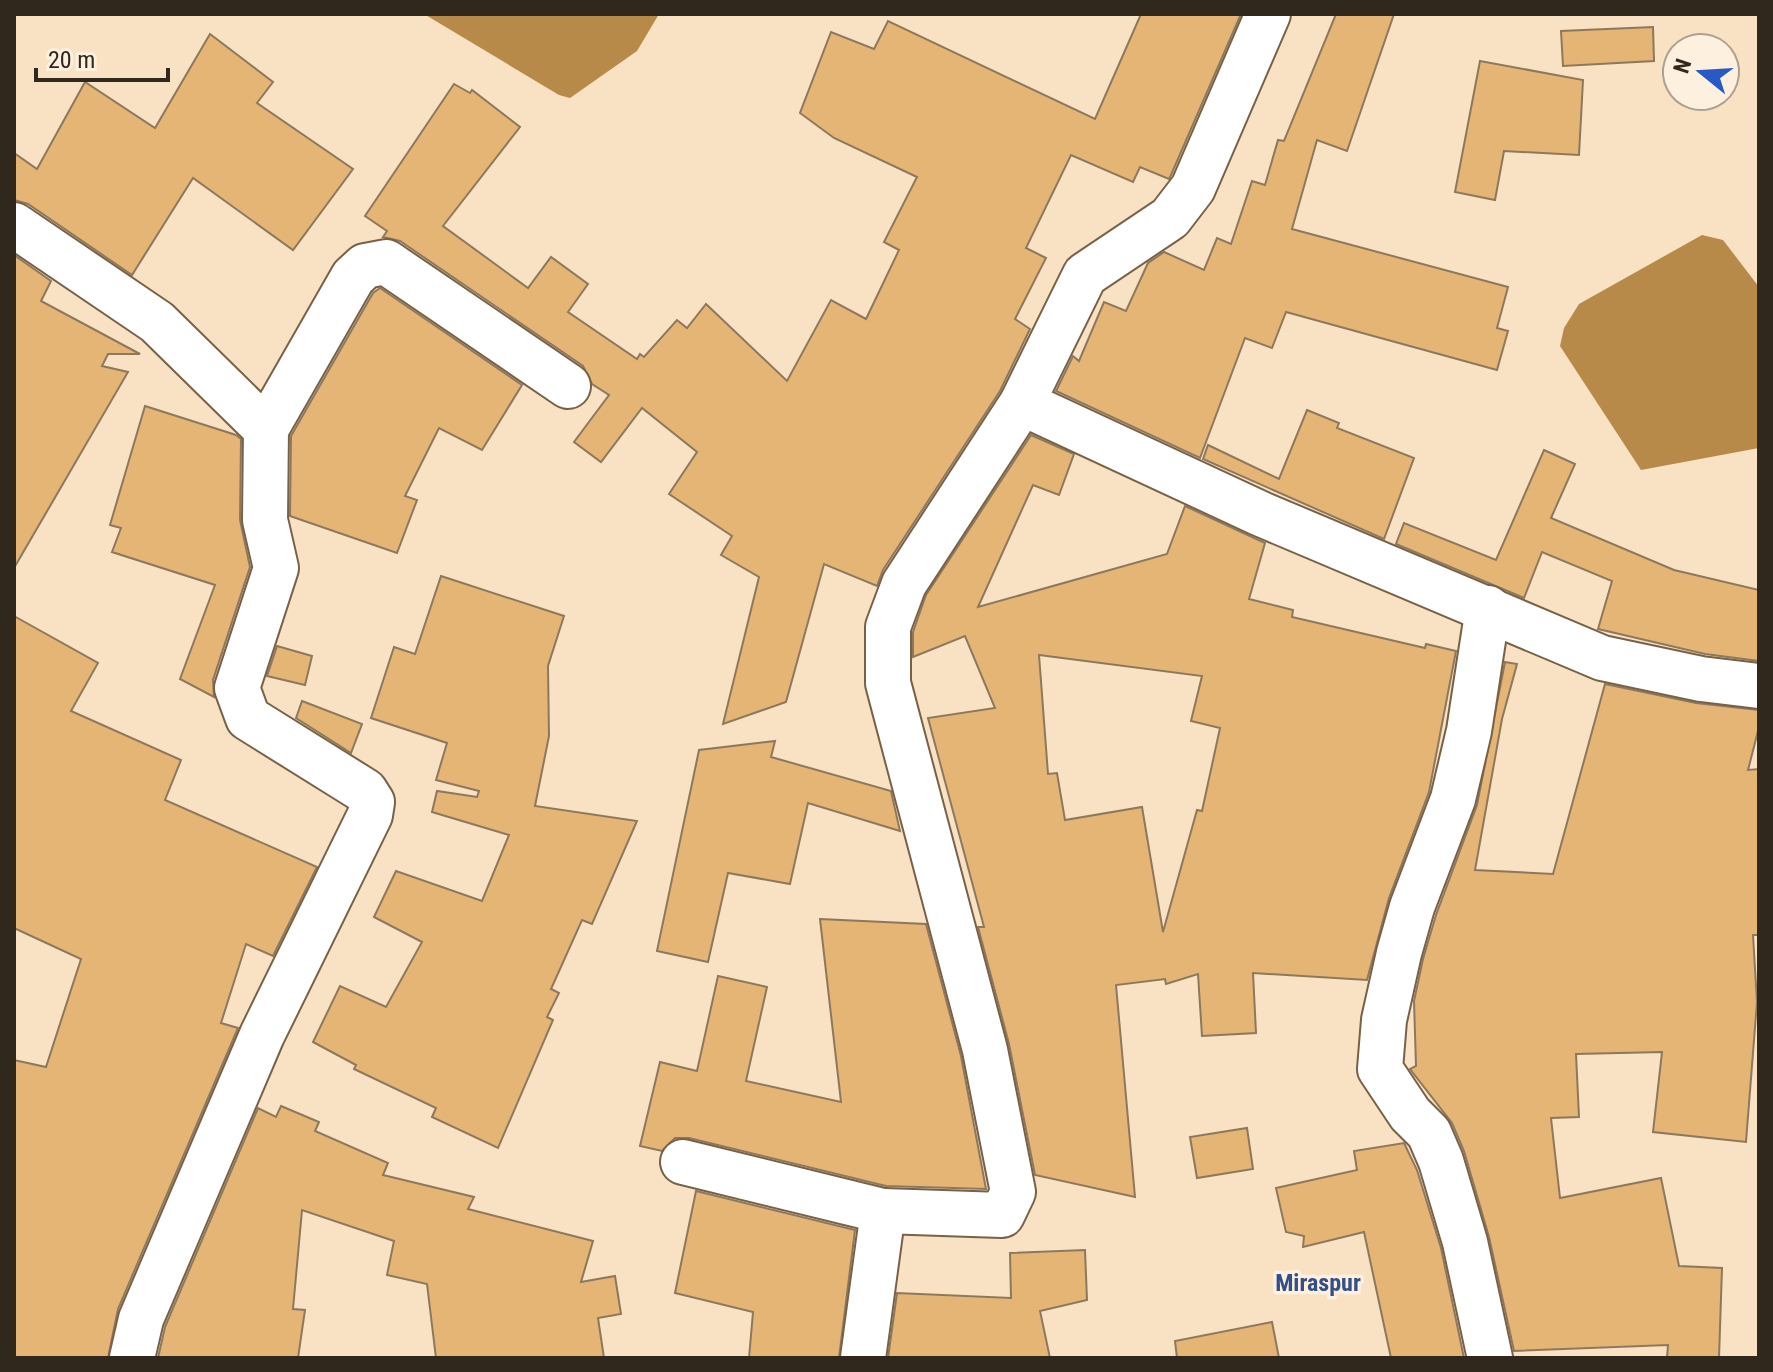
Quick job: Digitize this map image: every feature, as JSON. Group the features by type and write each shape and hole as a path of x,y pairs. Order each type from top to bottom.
{"street":[{"path":"683,1162 883,1211 1002,1215 1013,1192 985,1050 888,683 888,627 904,584 1022,403 1085,275 1170,218 1193,188 1268,14"},
{"path":"14,225 157,322 266,429"},
{"path":"132,1358 141,1319 262,1035 370,815 372,802 365,791 248,718 242,708 237,688 276,568 265,520 266,429 353,277 365,266 386,262 568,386"},
{"path":"1022,403 1261,514 1602,658 1701,679 1759,686"},
{"path":"1488,608 1469,731 1453,799 1412,907 1399,953 1384,1020 1380,1069 1410,1114 1429,1133 1441,1161 1465,1242 1490,1358"},
{"path":"863,1358 883,1211"}],"shaded area":[{"path":"424,14 659,14 637,51 570,98 559,95"},
{"path":"1702,235 1723,240 1759,287 1759,448 1641,470 1560,346 1564,328 1579,304"}],"building":[{"path":"1141,14 1241,14 1169,179 1140,167 1133,182 1071,155 1026,248 1046,258 1015,319 1030,329 1000,391 883,570 877,586 824,564 786,702 723,724 759,577 721,555 732,536 669,494 697,452 642,408 601,462 574,442 609,395 592,384 583,366 400,241 383,237 387,231 365,216 454,84 470,93 472,90 520,127 443,226 528,288 551,257 588,284 568,312 637,359 640,354 644,357 677,320 687,328 706,304 787,381 831,300 866,319 899,250 884,242 917,177 834,138 800,113 831,32 874,49 888,21 1095,119"},
{"path":"1336,14 1394,14 1347,151 1317,140 1292,229 1508,287 1497,328 1508,331 1497,370 1286,312 1272,348 1245,338 1200,458 1056,391 1073,356 1079,361 1104,302 1126,311 1148,263 1164,252 1204,270 1217,238 1231,244 1252,181 1265,185 1278,140 1284,141"},
{"path":"1653,27 1654,61 1563,66 1561,31"},
{"path":"210,34 273,82 257,103 353,169 293,250 193,178 132,275 28,204 14,200 14,153 37,169 85,82 155,128"},
{"path":"1480,61 1583,80 1579,155 1504,151 1495,200 1455,192"},
{"path":"14,255 51,281 41,301 140,354 108,354 102,366 128,372 14,568"},
{"path":"380,288 522,385 482,450 439,428 405,496 417,500 397,553 290,516 291,436 373,293"},
{"path":"145,406 241,439 240,520 250,567 213,680 214,697 180,679 215,585 112,552 121,528 110,525"},
{"path":"1307,410 1339,423 1337,428 1414,458 1384,539 1203,459 1208,445 1279,479"},
{"path":"1031,435 1074,454 1059,495 1033,485 978,607 1167,554 1185,506 1265,543 1249,599 1293,610 1292,617 1425,648 1426,644 1456,651 1429,792 1389,898 1367,980 1253,973 1256,1033 1202,1036 1198,974 1166,984 1165,979 1116,985 1135,1197 1035,1175 1009,1044 978,927 984,927 928,718 995,708 965,636 913,657 913,632 926,595","holes":["1039,655 1202,676 1191,721 1220,728 1202,811 1197,810 1163,932 1142,807 1065,820 1057,773 1048,774"]},
{"path":"1544,450 1575,464 1551,518 1674,570 1759,590 1759,661 1705,654 1598,629 1612,581 1542,552 1524,598 1396,544 1404,523 1496,560"},
{"path":"441,576 564,616 548,666 549,736 535,806 637,821 592,924 582,920 551,989 559,993 547,1017 553,1020 498,1148 432,1117 436,1108 354,1069 356,1065 313,1042 340,986 386,1007 422,942 374,917 396,871 482,901 509,835 432,812 437,791 477,797 479,791 436,780 447,743 371,718 394,647 415,654"},
{"path":"14,616 98,663 71,711 181,760 165,800 317,867 273,956 246,944 221,1023 238,1028 118,1309 108,1358 14,1358 14,1060 46,1067 81,959 14,928"},
{"path":"277,646 312,656 305,685 267,676"},
{"path":"1505,662 1517,664 1502,719 1475,870 1553,874 1605,684 1696,703 1759,710 1759,727 1748,770 1759,769 1759,935 1753,935 1757,1002 1746,1142 1653,1132 1662,1052 1576,1054 1579,1117 1551,1118 1560,1198 1661,1178 1679,1266 1722,1268 1719,1358 1667,1358 1668,1345 1514,1351 1489,1237 1464,1151 1452,1123 1410,1069 1416,1066 1414,1001 1423,959 1477,805"},
{"path":"302,701 362,724 351,753 296,718"},
{"path":"775,741 771,757 891,791 900,831 808,803 790,884 728,873 708,962 657,951 699,750"},
{"path":"820,919 926,924 961,1056 986,1189 886,1186 689,1138 675,1138 662,1151 640,1146 660,1062 697,1071 718,976 767,987 746,1081 841,1102"},
{"path":"281,1106 319,1122 315,1131 388,1163 383,1175 474,1197 468,1209 593,1241 581,1282 615,1276 621,1314 598,1318 604,1358 436,1358 427,1284 387,1275 394,1241 302,1210 293,1309 305,1310 298,1358 158,1358 165,1327 258,1108 276,1117"},
{"path":"1247,1128 1253,1169 1197,1178 1190,1137"},
{"path":"1404,1143 1417,1170 1441,1248 1464,1358 1391,1358 1364,1232 1303,1247 1304,1236 1286,1232 1276,1188 1357,1170 1354,1151"},
{"path":"696,1191 855,1230 839,1358 749,1358 753,1312 675,1293"},
{"path":"1085,1250 1087,1300 1040,1311 1050,1358 888,1358 897,1293 1011,1298 1010,1253"},
{"path":"1272,1322 1279,1358 1177,1358 1175,1341"}],"district":[{"name":"Miraspur","path":"1318,1283"}]}
